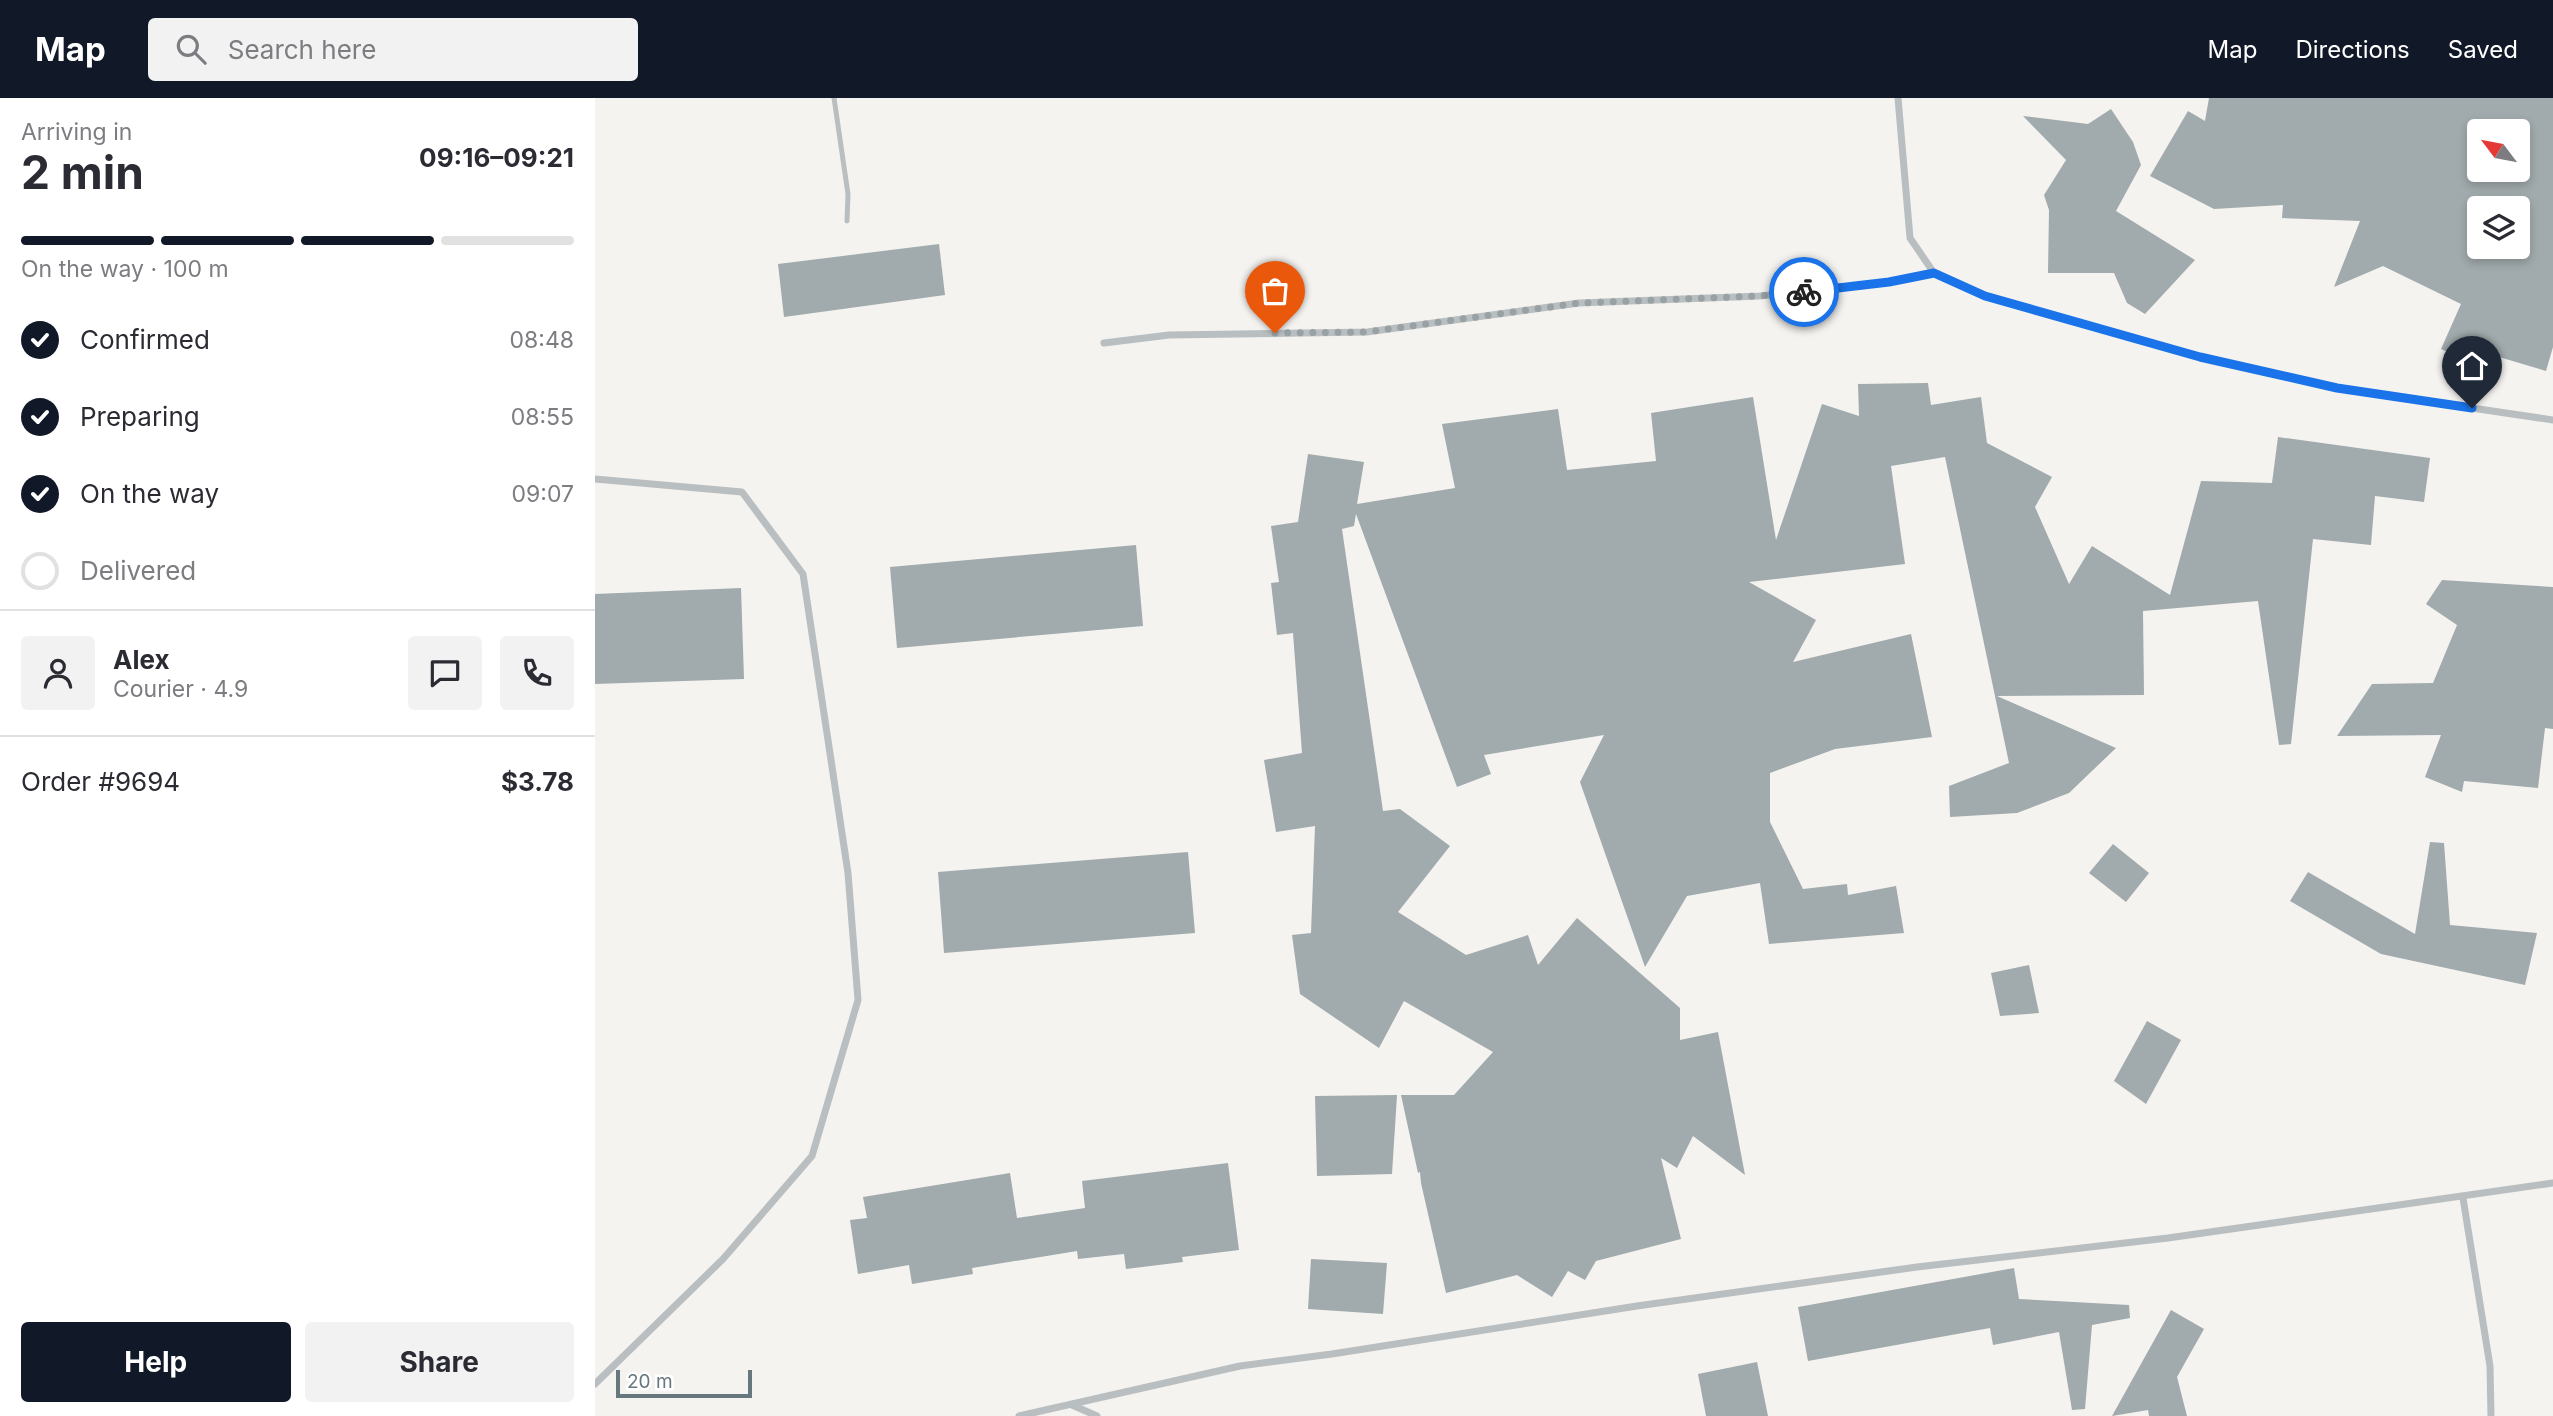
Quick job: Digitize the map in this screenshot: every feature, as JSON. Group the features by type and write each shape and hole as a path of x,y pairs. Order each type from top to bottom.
{"street":[{"path":"1898,98 1910,237 1934,273 1985,296 2200,357 2337,388 2553,420"},
{"path":"1104,343 1169,335 1367,332 1579,303 1759,296 1889,282 1934,273"},
{"path":"595,479 742,492 803,573 848,873 858,1000 812,1156 723,1259 595,1384"},
{"path":"1019,1416 1240,1366 1637,1306 1917,1267 2168,1238 2463,1198 2553,1183"},
{"path":"2463,1198 2490,1366 2491,1416"},
{"path":"1072,1405 1097,1416"}],"lane":[{"path":"834,98 848,194 847,221"}],"building":[{"path":"2209,98 2553,98 2553,347 2546,371 2489,354 2482,368 2441,349 2461,304 2383,266 2334,287 2360,221 2282,218 2283,205 2214,209 2150,176 2188,111 2205,121"},
{"path":"2111,109 2133,142 2141,165 2116,211 2195,260 2145,314 2127,303 2114,273 2048,273 2049,210 2044,195 2066,160 2023,116 2088,124"},
{"path":"939,244 945,295 784,317 778,264"},
{"path":"1928,383 1931,405 1981,397 1987,443 2052,477 2035,507 2069,584 2092,546 2170,595 2201,481 2272,483 2278,437 2430,458 2424,502 2375,496 2371,545 2313,539 2291,744 2279,745 2258,601 2143,611 2144,695 1997,696 2116,748 2069,793 2017,813 1950,817 1949,786 2009,763 1945,457 1891,466 1905,564 1749,582 1816,620 1793,662 1911,634 1932,737 1835,749 1770,773 1770,822 1803,889 1847,884 1848,895 1896,886 1904,933 1769,944 1760,883 1687,896 1645,967 1580,782 1604,735 1484,755 1491,774 1457,787 1356,514 1354,526 1342,529 1383,811 1400,809 1450,846 1398,912 1466,955 1528,935 1538,965 1577,918 1680,1008 1680,1040 1718,1032 1745,1175 1693,1136 1677,1168 1661,1158 1681,1239 1596,1261 1585,1280 1568,1271 1552,1297 1517,1275 1446,1293 1401,1095 1454,1095 1493,1052 1404,1001 1379,1048 1300,994 1292,935 1311,933 1315,826 1276,832 1264,760 1302,753 1293,633 1277,635 1271,583 1279,582 1271,526 1298,522 1308,454 1364,462 1357,504 1455,488 1442,424 1558,409 1567,470 1656,461 1651,413 1753,397 1776,540 1822,404 1859,416 1858,384"},
{"path":"1136,545 1143,626 897,648 890,567"},
{"path":"2442,580 2553,587 2553,729 2545,728 2538,788 2464,781 2462,792 2425,777 2441,735 2337,736 2372,684 2433,683 2457,625 2426,604"},
{"path":"741,588 744,679 595,684 595,594"},
{"path":"2430,842 2444,843 2450,925 2537,933 2525,985 2381,954 2290,901 2308,872 2415,934"},
{"path":"2113,844 2149,873 2126,902 2089,873"},
{"path":"1188,852 1195,933 944,953 938,872"},
{"path":"2029,965 2039,1013 2000,1016 1991,973"},
{"path":"2147,1021 2181,1040 2146,1104 2114,1081"},
{"path":"1397,1095 1392,1174 1317,1176 1315,1096"},
{"path":"1228,1163 1239,1250 1182,1257 1183,1262 1126,1269 1124,1254 1078,1259 1077,1251 972,1268 973,1274 912,1284 909,1265 858,1274 850,1220 867,1218 863,1197 1010,1173 1017,1218 1085,1208 1082,1181"},
{"path":"1311,1259 1387,1263 1383,1314 1308,1309"},
{"path":"2014,1268 2019,1299 2129,1305 2130,1318 2092,1325 2085,1409 2072,1410 2059,1332 1993,1345 1990,1328 1808,1361 1798,1307"},
{"path":"2171,1310 2204,1329 2177,1377 2187,1416 2149,1416 2148,1410 2112,1416"},
{"path":"1757,1362 1768,1416 1706,1416 1698,1374"}],"way so far":[{"path":"1275,333 1367,332 1579,303 1804,292"}],"route":[{"path":"1804,292 1889,282 1934,273 1985,296 2200,357 2337,388 2472,408"}]}
